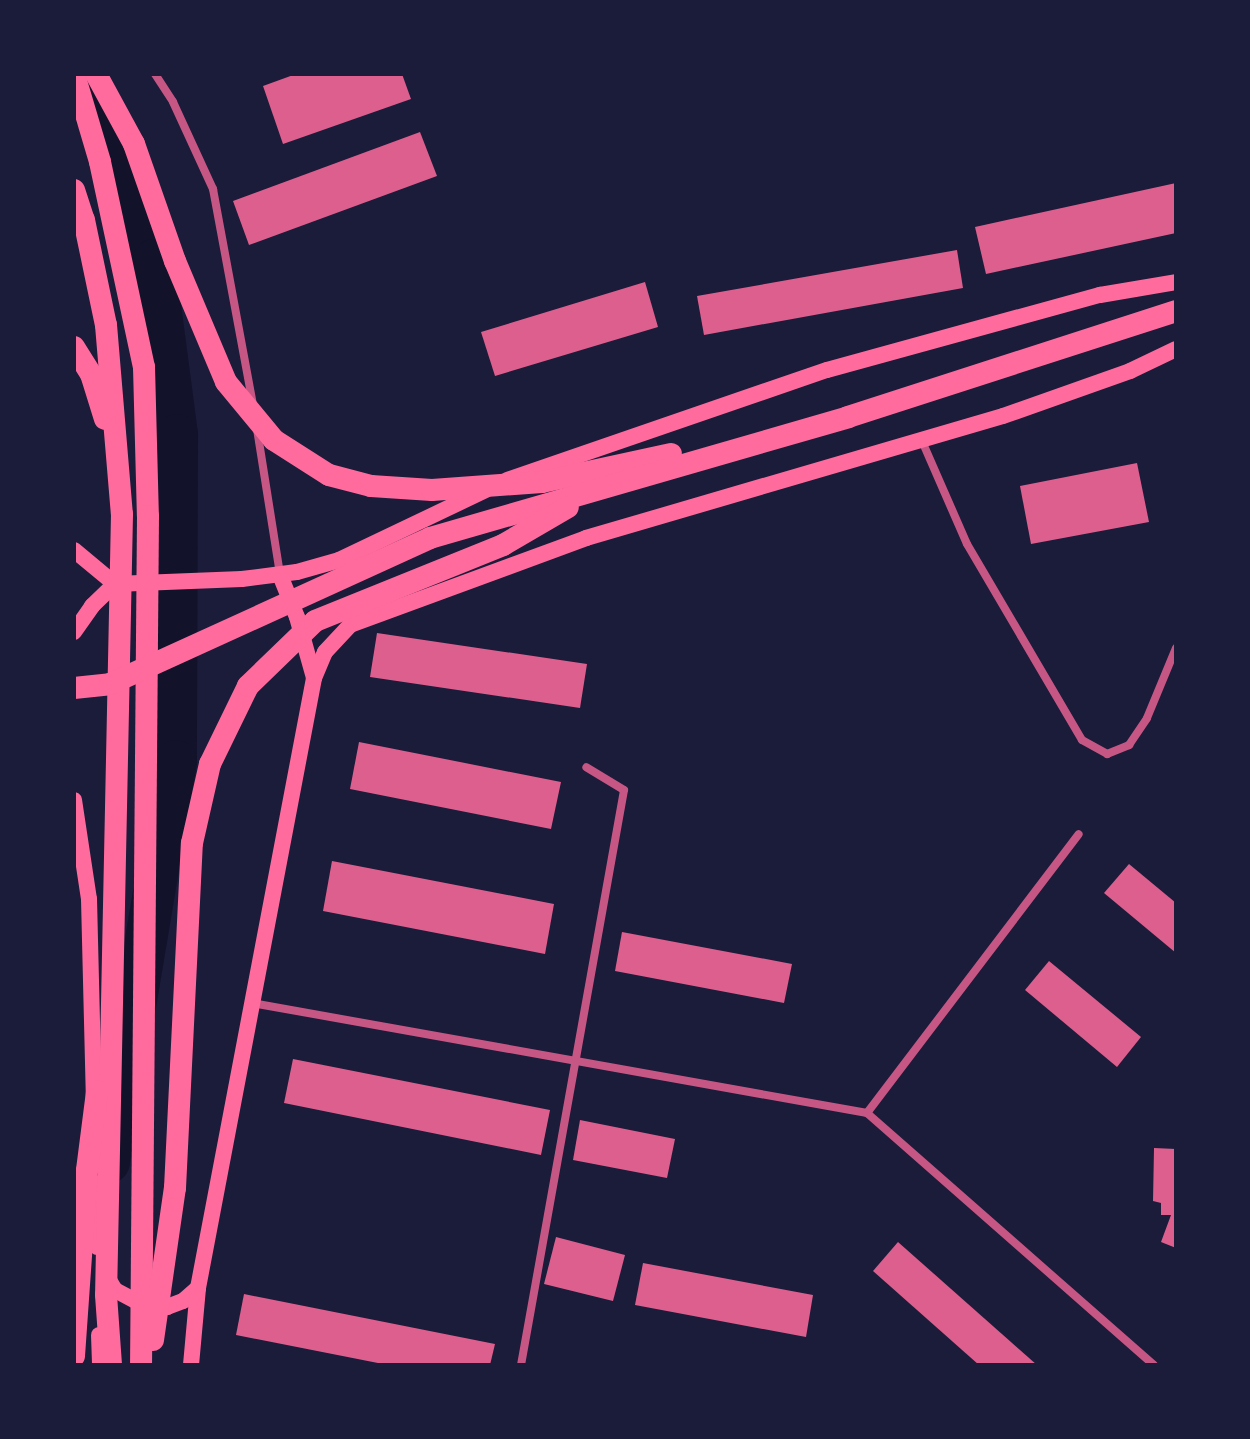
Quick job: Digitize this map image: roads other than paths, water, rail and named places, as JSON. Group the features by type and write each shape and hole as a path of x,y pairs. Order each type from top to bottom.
{"highway":[{"path":"74,74 100,162 144,367 148,532 141,1365"},
{"path":"96,74 134,144 175,261 226,382 274,440 329,475 371,486 432,490 542,482 848,417"},
{"path":"74,190 84,220 106,325 120,486 106,1295 111,1365"},
{"path":"74,688 110,684 430,538 848,417 1107,332 1176,314"},
{"path":"74,347 91,374 114,446 120,486"},
{"path":"150,1365 175,1188 192,843 210,764 248,686 315,621 503,545 599,489"},
{"path":"74,1356 87,1170 111,988"}],"main road":[{"path":"74,550 115,584 280,575 339,560 516,476 827,370 1100,295 1176,282"},
{"path":"191,1365 198,1288 314,678 325,652 350,625 586,538 922,441 1116,376 1176,349"},
{"path":"280,575 297,617 314,678"},
{"path":"74,632 92,606 115,584"},
{"path":"74,800 89,899 100,1365"},
{"path":"97,1260 115,1290 149,1308 167,1307 183,1301 198,1288"}],"street":[{"path":"155,74 173,102 213,189 238,312 280,575"},
{"path":"922,441 967,544 1082,740 1107,754 1129,745 1147,718 1176,648"},
{"path":"521,1365 578,1061 608,865 624,790 586,767"},
{"path":"867,1113 1079,834"},
{"path":"252,1003 867,1113 1154,1365"}],"waterway":[{"path":"74,77 119,155 154,260 177,435 176,761 109,1162"}]}
